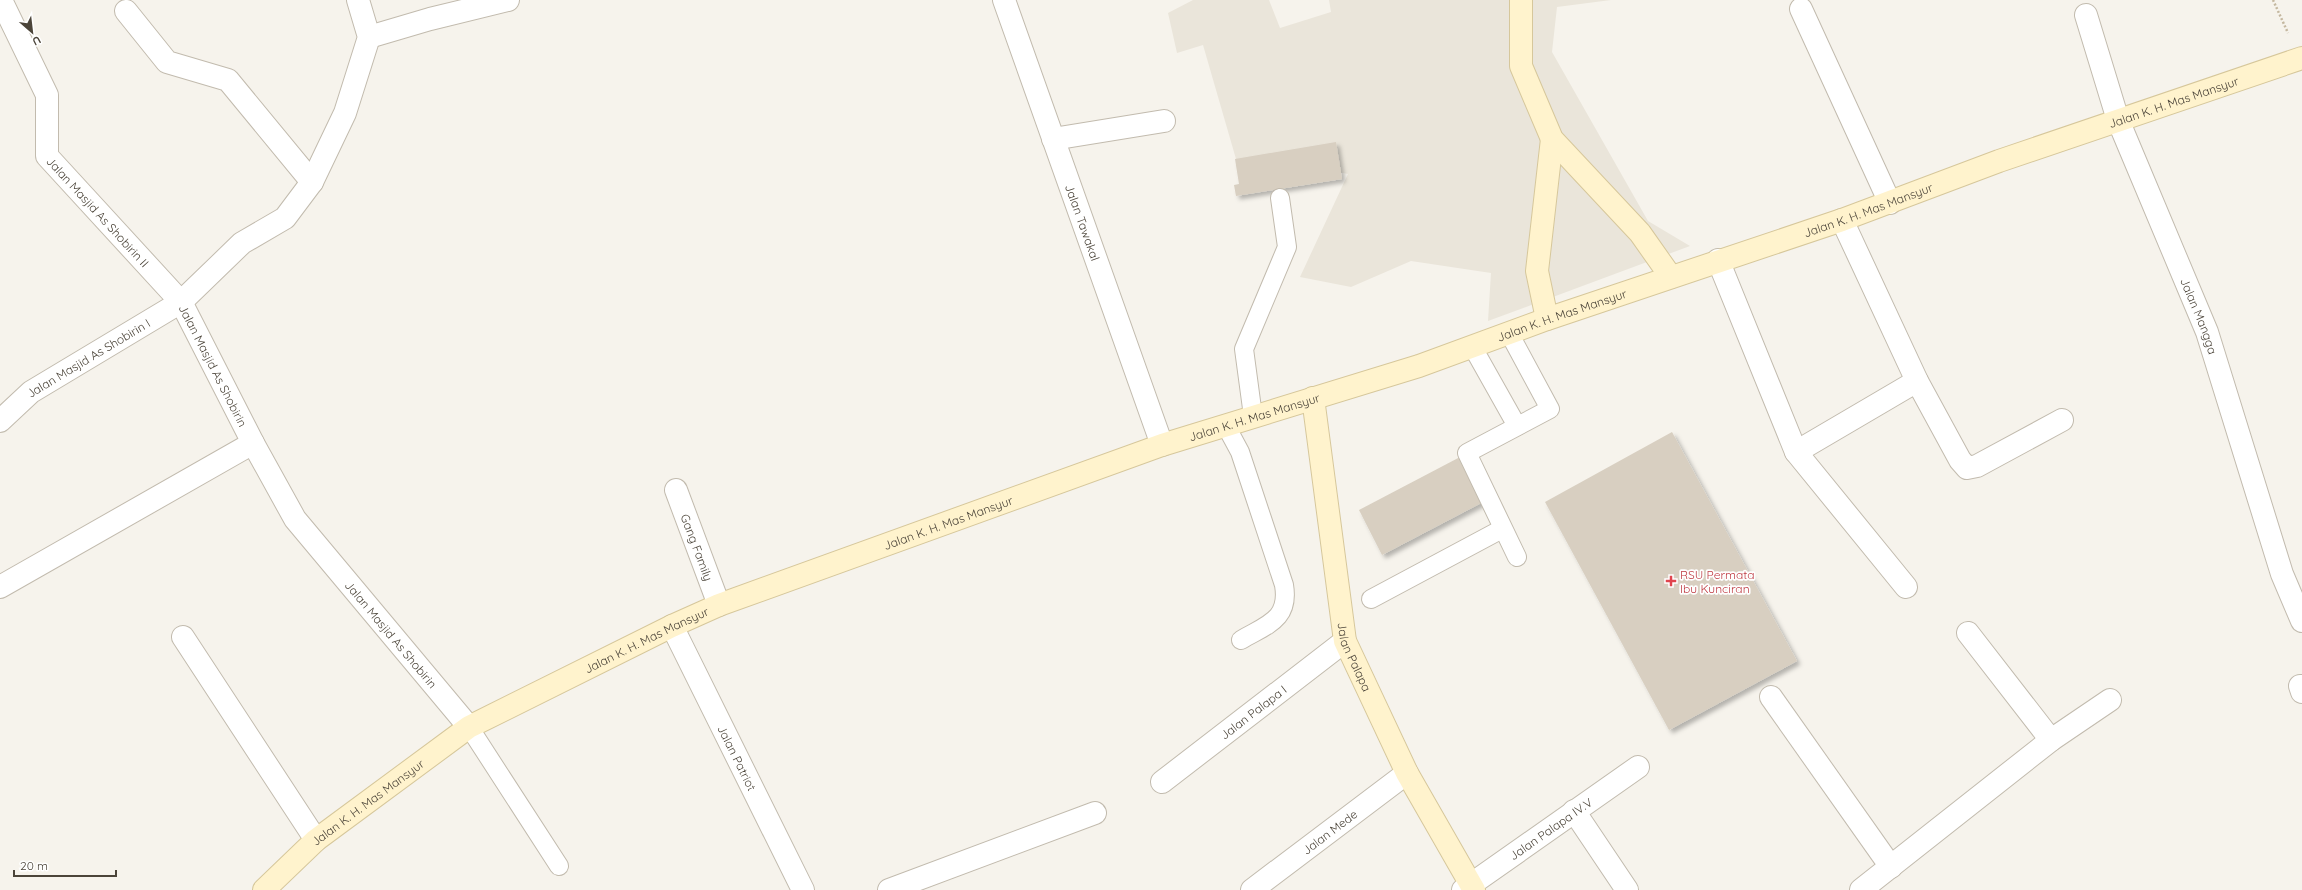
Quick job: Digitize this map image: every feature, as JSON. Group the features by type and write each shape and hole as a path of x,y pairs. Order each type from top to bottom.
{"main road":[{"path":"1521,0 1522,66 1552,139 1640,233 1671,278"},
{"name":"Jalan K. H. Mas Mansyur","path":"264,890 316,840 469,727 672,626 719,605 1162,445 1419,366 1547,319 1671,278 1718,260 1842,220 1998,161 2301,59"},
{"path":"1547,319 1537,271 1552,139"},
{"name":"Jalan Palapa","path":"1313,398 1345,641 1407,773 1470,888"}],"street":[{"name":"Jalan Masjid As Shobirin II","path":"1,0 47,95 47,156 181,302"},
{"path":"358,0 369,37 430,19 508,0"},
{"name":"Jalan Tawakal","path":"1004,0 1162,445"},
{"path":"1801,9 1890,203"},
{"path":"126,11 167,62 228,80 312,182"},
{"name":"Jalan Mangga","path":"2086,15 2118,120 2207,332 2282,574 2302,621"},
{"name":"Jalan Masjid As Shobirin","path":"369,37 345,113 312,182 285,218 242,243 181,302 253,443 295,519 469,727"},
{"path":"1053,139 1164,121"},
{"path":"1842,220 1917,381 1960,460 1967,468 1977,466 2062,420"},
{"path":"1718,260 1796,452 1906,587"},
{"name":"Jalan Masjid As Shobirin I","path":"0,421 31,392 181,302"},
{"path":"1796,452 1917,381"},
{"path":"0,587 253,443"},
{"name":"Gang Family","path":"676,490 719,605"},
{"name":"Jalan Patriot","path":"672,626 804,890"},
{"path":"1968,633 2051,740"},
{"path":"184,637 316,840"},
{"name":"Jalan Palapa I","path":"1162,782 1345,641"},
{"path":"2302,686 2300,686 2302,692"},
{"path":"1771,697 1891,867"},
{"path":"1861,890 2051,740 2110,700"},
{"name":"Jalan Palapa IV.V","path":"1470,888 1574,811 1638,767"},
{"name":"Jalan Mede","path":"1252,890 1407,773"},
{"path":"1574,811 1627,890"},
{"path":"889,890 1095,813"}],"lane":[{"path":"1253,416 1244,348 1287,247 1280,198"},
{"path":"1509,333 1550,409 1468,453 1502,529 1517,557"},
{"path":"1472,346 1517,426"},
{"path":"1226,426 1240,452 1284,585 1286,598 1283,609 1272,622 1241,640"},
{"path":"1371,600 1502,529"},
{"path":"469,727 559,866"}],"path":[{"path":"2273,0 2301,59"}],"shaded area":[{"path":"1193,0 1269,0 1280,28 1331,12 1329,0 1611,0 1557,7 1552,52 1648,221 1690,246 1488,321 1491,273 1411,261 1351,287 1300,277 1348,174 1236,159 1203,45 1177,53 1168,13"}],"building":[{"path":"1336,142 1342,179 1236,196 1234,185 1239,184 1235,159"},
{"name":"RSU Permata Ibu Kunciran","path":"1672,432 1797,661 1669,730 1545,502"},
{"path":"1462,456 1485,501 1382,555 1359,510"}],"place":[{"name":"RSU Permata Ibu Kunciran","path":"1671,581"}]}
